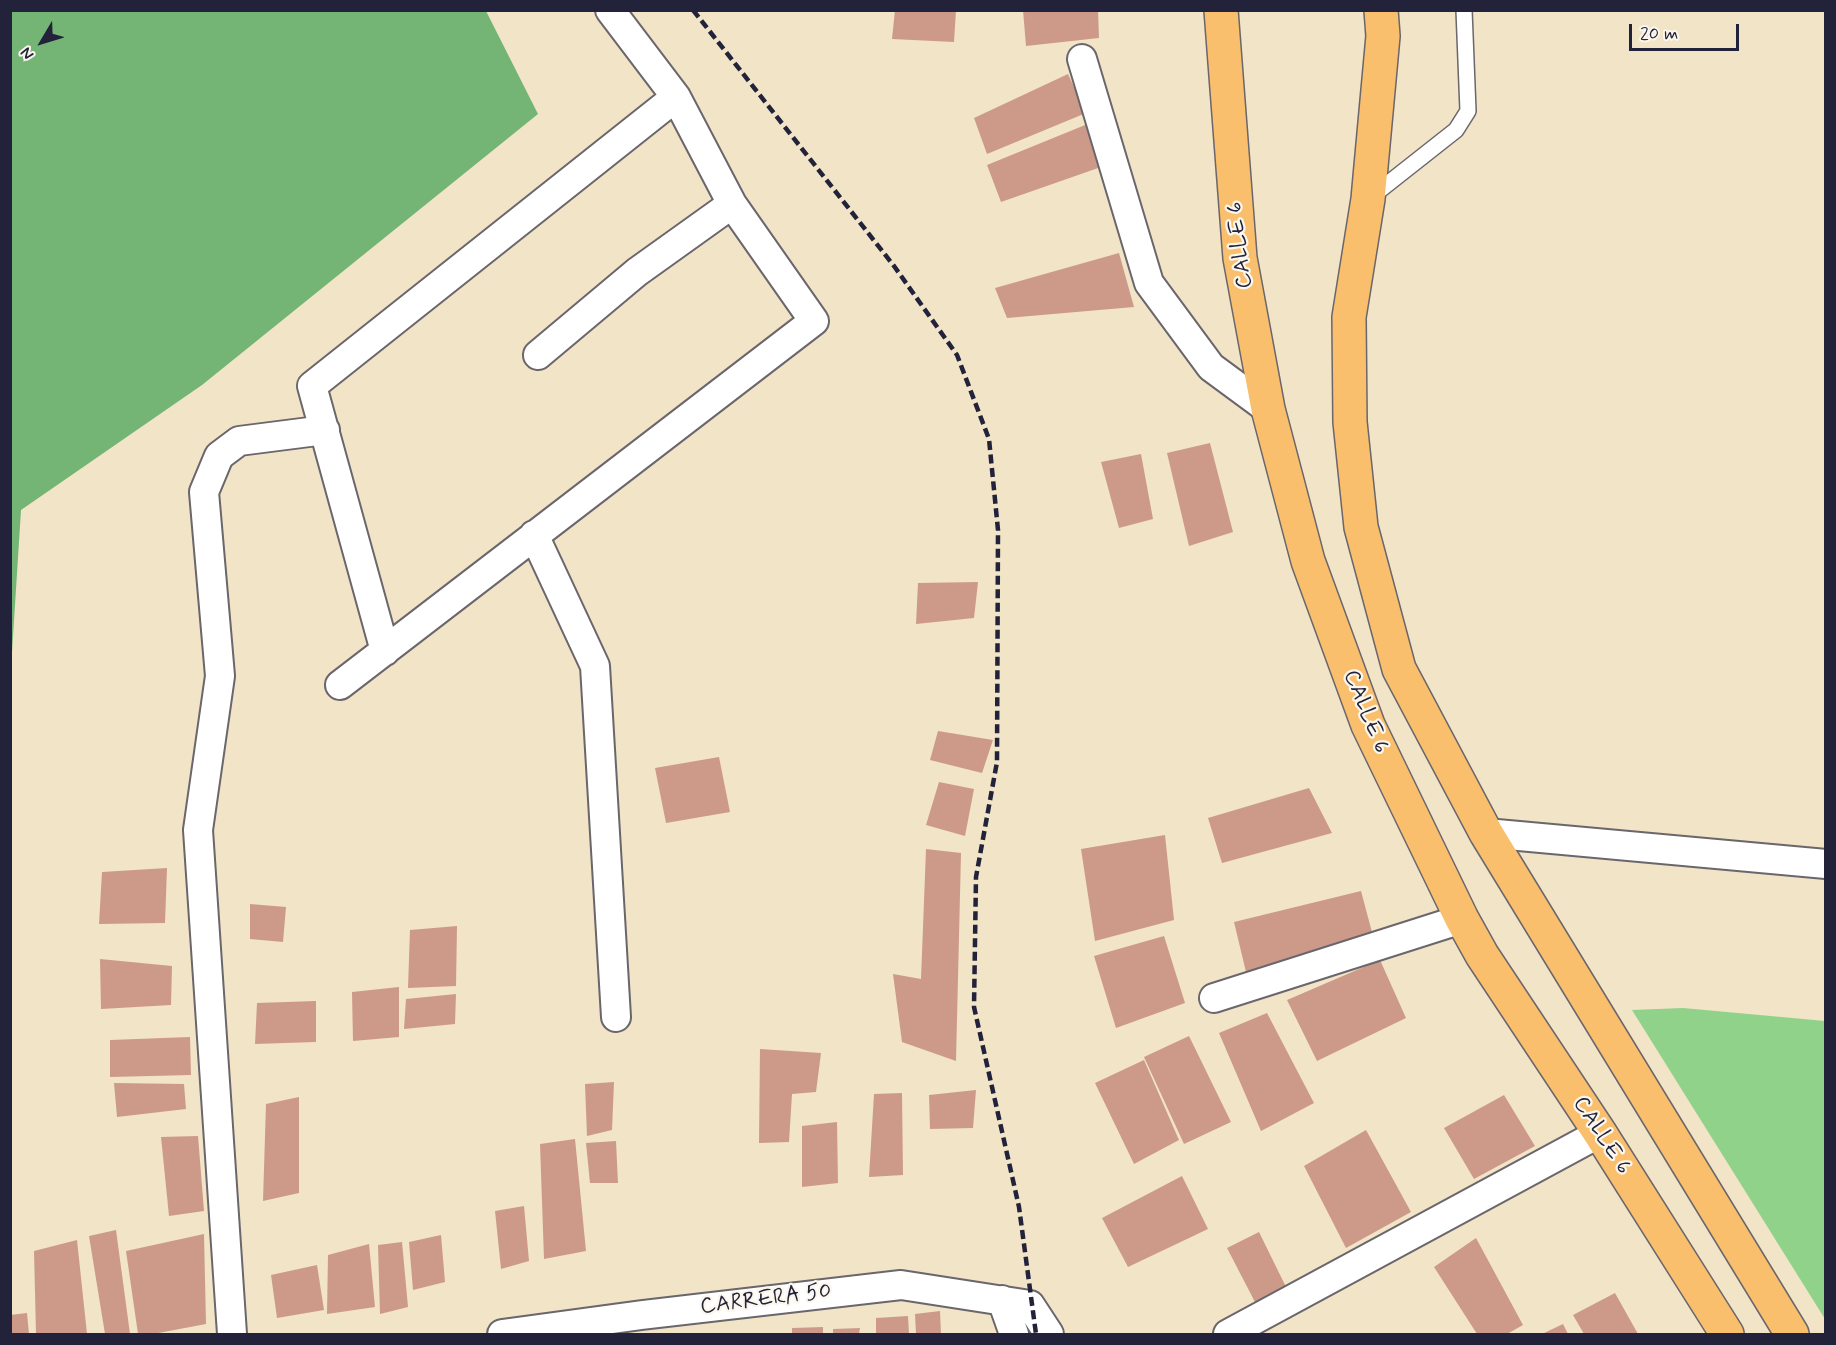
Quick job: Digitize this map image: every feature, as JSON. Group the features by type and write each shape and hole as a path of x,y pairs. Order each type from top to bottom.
{"highway":[{"name":"CALLE 6","path":"1221,10 1240,258 1268,409 1308,561 1368,725 1462,920 1482,955 1600,1133 1727,1335"},
{"path":"1381,10 1383,36 1368,199 1349,317 1350,422 1361,527 1400,669 1486,833 1792,1335"}],"street":[{"path":"340,685 814,321 732,204 676,97 610,10"},
{"path":"1082,59 1149,283 1211,367 1268,409"},
{"path":"385,651 312,386 676,97"},
{"path":"538,355 637,272 732,204"},
{"path":"232,1335 198,830 220,676 204,492 219,456 239,441 325,430"},
{"path":"534,536 595,666 616,1017"},
{"path":"1486,833 1826,864"},
{"path":"1214,998 1462,920"},
{"path":"1228,1335 1600,1133"},
{"name":"CARRERA 50","path":"502,1335 642,1325 901,1285 1016,1302"},
{"path":"1014,1335 1016,1302"},
{"path":"1016,1302 1049,1335"}],"lane":[{"path":"1368,199 1456,130 1468,111 1464,10"}],"green space":[{"path":"11,10 486,11 538,114 202,385 21,510 11,668"},
{"path":"1683,1008 1825,1021 1825,1319 1632,1010"}],"building":[{"path":"895,10 956,10 954,42 892,39"},
{"path":"1023,10 1098,10 1099,38 1026,46"},
{"path":"1068,74 1086,113 987,154 974,118"},
{"path":"1090,123 1101,167 1001,202 987,165"},
{"path":"1119,253 1134,307 1007,318 995,288"},
{"path":"1210,443 1233,532 1189,546 1167,453"},
{"path":"1141,454 1153,519 1119,528 1101,462"},
{"path":"978,582 974,618 916,624 918,583"},
{"path":"938,731 993,740 982,773 930,760"},
{"path":"719,757 730,812 666,823 655,768"},
{"path":"939,782 974,789 965,836 926,825"},
{"path":"1309,788 1332,833 1222,863 1208,818"},
{"path":"1165,835 1174,920 1095,941 1081,849"},
{"path":"926,849 961,853 956,1061 902,1042 893,974 921,979"},
{"path":"167,868 165,923 99,924 102,872"},
{"path":"1361,891 1373,936 1246,972 1234,922"},
{"path":"250,904 286,907 283,942 250,939"},
{"path":"457,926 456,986 408,988 410,930"},
{"path":"1164,936 1185,1003 1116,1028 1094,956"},
{"path":"100,959 172,966 171,1005 101,1009"},
{"path":"1380,960 1406,1018 1317,1061 1287,1000"},
{"path":"399,987 399,1037 353,1041 352,992"},
{"path":"456,994 455,1024 404,1029 406,999"},
{"path":"316,1001 316,1042 255,1044 257,1003"},
{"path":"1267,1013 1314,1103 1261,1131 1219,1033"},
{"path":"1189,1036 1231,1122 1184,1144 1144,1057"},
{"path":"190,1037 191,1075 110,1077 110,1040"},
{"path":"760,1049 821,1053 816,1092 792,1094 789,1142 759,1143"},
{"path":"1144,1060 1179,1140 1134,1164 1095,1083"},
{"path":"614,1082 612,1130 587,1136 585,1084"},
{"path":"114,1083 184,1084 186,1109 117,1117"},
{"path":"976,1090 973,1128 930,1129 929,1095"},
{"path":"902,1093 903,1175 869,1177 874,1094"},
{"path":"1504,1095 1535,1146 1474,1179 1444,1128"},
{"path":"299,1097 299,1193 263,1201 266,1104"},
{"path":"837,1122 838,1183 802,1187 802,1126"},
{"path":"1366,1130 1411,1212 1346,1248 1304,1166"},
{"path":"198,1136 204,1211 169,1216 161,1137"},
{"path":"575,1139 586,1251 544,1259 540,1144"},
{"path":"616,1141 618,1183 590,1183 586,1143"},
{"path":"1182,1176 1208,1229 1128,1267 1102,1218"},
{"path":"524,1206 529,1261 501,1269 495,1211"},
{"path":"116,1230 130,1334 105,1334 89,1236"},
{"path":"1259,1232 1287,1289 1256,1304 1227,1248"},
{"path":"204,1234 206,1324 153,1334 138,1334 126,1251"},
{"path":"441,1235 445,1282 413,1290 409,1242"},
{"path":"1476,1238 1523,1325 1507,1334 1477,1334 1434,1267"},
{"path":"77,1240 87,1334 36,1334 34,1251"},
{"path":"402,1242 408,1307 380,1314 378,1245"},
{"path":"369,1244 375,1307 327,1314 328,1255"},
{"path":"317,1265 324,1310 277,1318 271,1275"},
{"path":"1615,1293 1638,1334 1584,1334 1573,1315"},
{"path":"940,1311 941,1334 916,1334 915,1314"},
{"path":"27,1313 29,1334 10,1334 10,1315"},
{"path":"908,1316 909,1334 876,1334 876,1318"},
{"path":"1563,1324 1568,1334 1542,1334"},
{"path":"823,1327 823,1334 792,1334 792,1328"},
{"path":"860,1328 859,1334 833,1334 833,1329"}],"railway":[{"path":"693,10 894,266 957,355 989,439 998,530 997,762 976,877 974,1007 1019,1207 1036,1334"}]}
